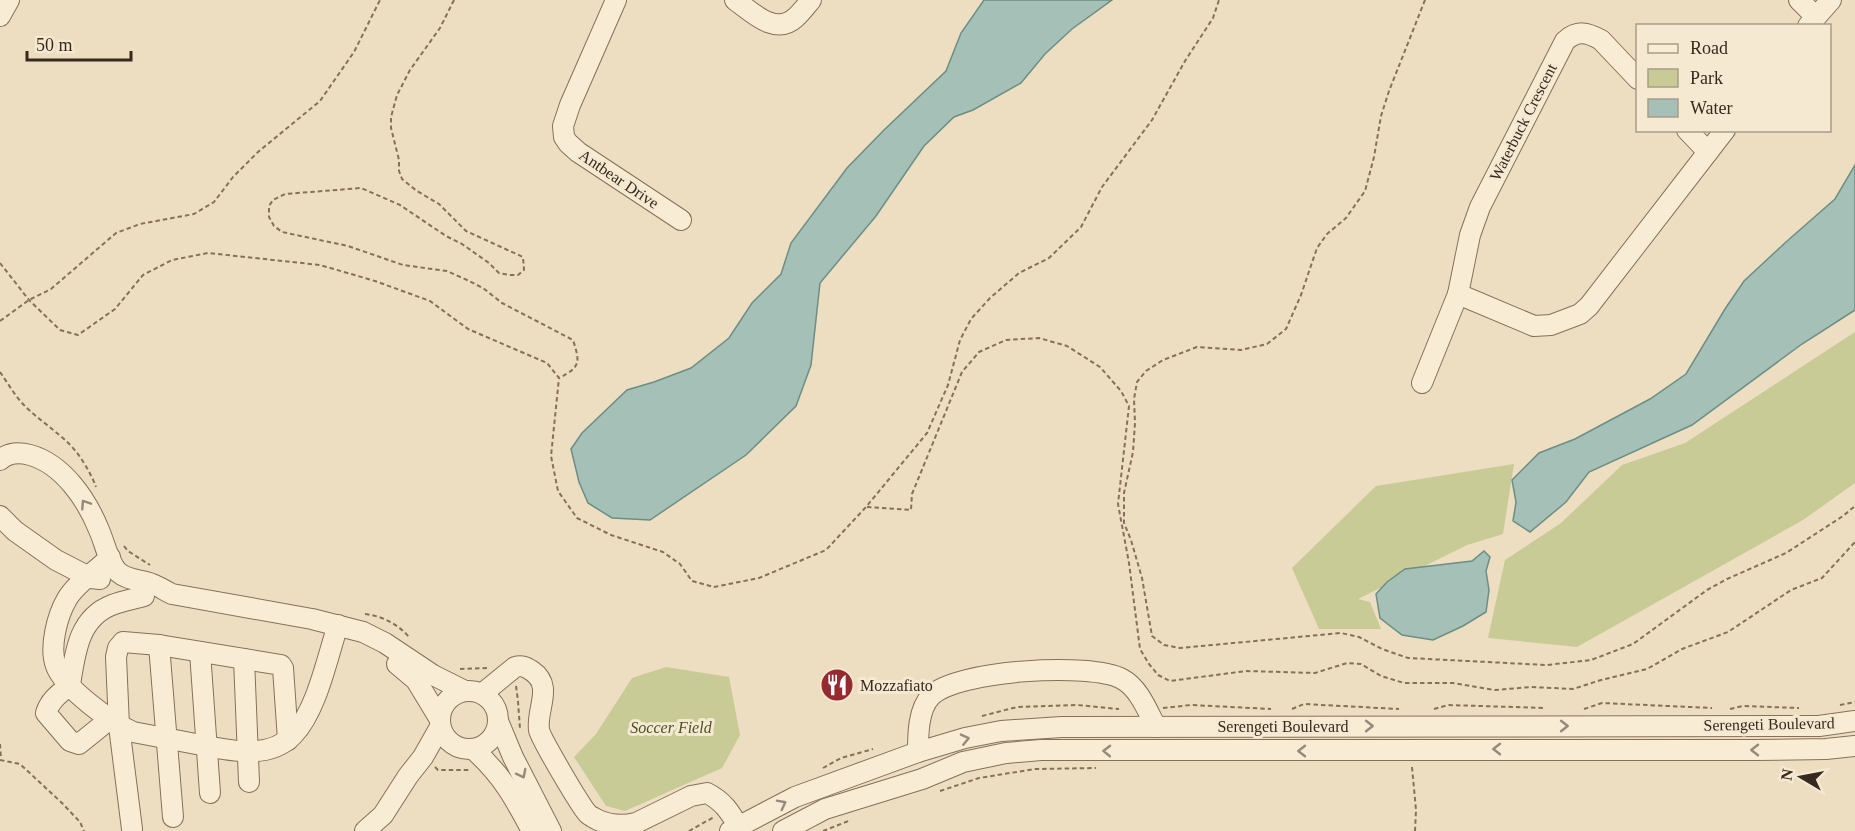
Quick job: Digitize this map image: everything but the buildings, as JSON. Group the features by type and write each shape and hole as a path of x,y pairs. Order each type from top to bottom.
{"street":[{"path":"0,16 9,0"},
{"name":"Antbear Drive","path":"616,0 570,105 563,126 564,136 578,152 681,220"},
{"path":"735,0 764,21 779,25 794,20 812,0"},
{"path":"1799,0 1811,21 1831,0"},
{"name":"Waterbuck Crescent","path":"1422,383 1458,294 1470,235 1480,207 1565,41 1581,32 1594,36 1601,40 1636,77"},
{"path":"1689,132 1708,152"},
{"path":"1458,294 1534,326 1551,325 1580,314 1589,306 1723,132"},
{"path":"0,460 12,453 22,453 42,459 65,478 87,505 115,568 144,596 174,607 336,631 363,632 385,643 433,675 463,690"},
{"path":"0,516 15,531 57,560 90,578 127,578 152,584 172,594 312,619 336,631 381,654 412,676 440,722 444,736 458,747 473,749 485,745 492,738 498,721"},
{"path":"110,557 67,598 54,638 54,654 58,671 70,685 96,710 133,732 248,752 276,747 294,734 314,700 336,631"},
{"path":"90,578 95,603 92,618"},
{"path":"114,722 79,744 70,741 46,713 54,698 70,685 79,637 92,618 113,604 144,596"},
{"path":"63,607 71,618 79,637"},
{"path":"132,829 114,722 116,657 118,648 123,642 159,645 276,664 283,668 288,740"},
{"path":"159,645 173,817"},
{"path":"200,652 210,793"},
{"path":"244,659 249,782"},
{"path":"483,693 515,667 530,669 541,678 544,686 539,731 578,800 587,813 596,819 612,824 636,823 691,796 707,793 724,804 734,829"},
{"path":"918,752 918,736 924,704 933,694 953,683 1009,672 1086,671 1110,674 1136,690 1155,727"},
{"path":"365,831 383,815 423,757 440,722 441,709 446,701 453,694 463,690 473,690 491,699 496,708 498,721 513,757 551,831"},
{"name":"Serengeti Boulevard","path":"734,829 795,797 918,752 965,738 1009,730 1062,727 1819,726 1855,721"},
{"name":"Serengeti Boulevard","path":"783,831 825,809 922,779 963,762 1005,753 1041,750 1140,752 1755,750 1826,749 1855,746"},
{"path":"473,749 491,765 507,786 532,831"}],"path":[{"path":"0,321 29,300 51,289 116,233 140,224 194,214 214,202 258,152 320,101 354,52 380,0"},
{"path":"453,0 440,28 410,70 397,95 391,117 391,128 399,160 399,171 402,179 439,204 466,231 523,257 524,270 518,275 500,273 489,262 421,221 400,205 361,188 285,194 273,200 269,206 269,217 274,226 282,232 348,246 403,265 447,271 483,288 502,303 573,340 578,363 572,371 560,378"},
{"path":"0,263 29,300 60,330 78,335 115,309 143,274 172,260 208,253 320,265 375,281 430,301 468,329 547,363 560,378 551,456 558,491 577,518 611,535 663,552 680,564 692,581 714,587 759,578 826,550 866,507 927,433 948,385 960,340 971,319 990,298 1019,273 1048,258 1081,227 1102,187 1152,120 1185,61 1213,18 1219,0"},
{"path":"1425,0 1381,116 1374,158 1365,191 1346,218 1327,234 1317,248 1301,295 1286,329 1267,344 1240,350 1197,347 1163,360 1146,371 1137,382 1134,399 1133,452 1124,493 1124,523 1142,578 1152,636 1164,645 1180,648 1341,633 1359,637 1382,649 1408,658 1547,666 1591,660 1633,644 1707,590 1786,553 1855,506"},
{"path":"866,507 911,510 912,494 962,372 979,352 1006,340 1039,338 1067,346 1100,367 1121,391 1129,406 1118,504 1129,563 1140,648 1158,675 1170,681 1246,671 1315,673 1347,663 1361,664 1381,676 1404,683 1453,683 1495,690 1532,687 1573,689 1647,669 1682,649 1728,632 1791,590 1822,578 1855,542"},
{"path":"0,372 21,402 52,431 66,440 76,452 93,478 97,489"},
{"path":"505,676 515,685 520,730"},
{"path":"0,744 1,760 20,764 62,803 80,822 84,831"},
{"path":"1409,750 1416,810 1415,831"},
{"path":"423,757 438,770 469,769 479,773"},
{"path":"936,792 979,778 1035,769 1105,768"},
{"path":"824,831 860,817"}],"green space":[{"path":"1855,332 1855,483 1803,520 1577,647 1488,638 1505,560 1561,523 1622,465 1685,443"},
{"path":"1514,464 1503,534 1467,545 1358,599 1370,602 1381,629 1319,629 1292,568 1376,486"},
{"name":"Soccer Field","path":"666,667 729,677 740,735 722,768 625,811 606,806 574,757 596,734 632,678"}],"water":[{"path":"984,0 1112,0 1072,29 1045,54 1021,83 973,110 954,117 924,146 876,216 820,283 811,365 796,406 746,455 650,520 612,518 588,503 579,482 571,449 582,433 627,390 691,368 729,338 752,303 781,274 791,243 847,168 946,71 961,33"},
{"path":"1855,165 1855,310 1802,344 1692,425 1589,472 1566,502 1530,532 1513,521 1516,502 1512,480 1539,453 1575,439 1650,399 1686,374 1744,281 1835,199"},
{"path":"1484,551 1490,557 1486,571 1489,590 1486,612 1433,640 1402,635 1380,618 1376,594 1387,582 1405,569 1472,561"}],"place":[{"name":"Mozzafiato","path":"837,685"}]}
